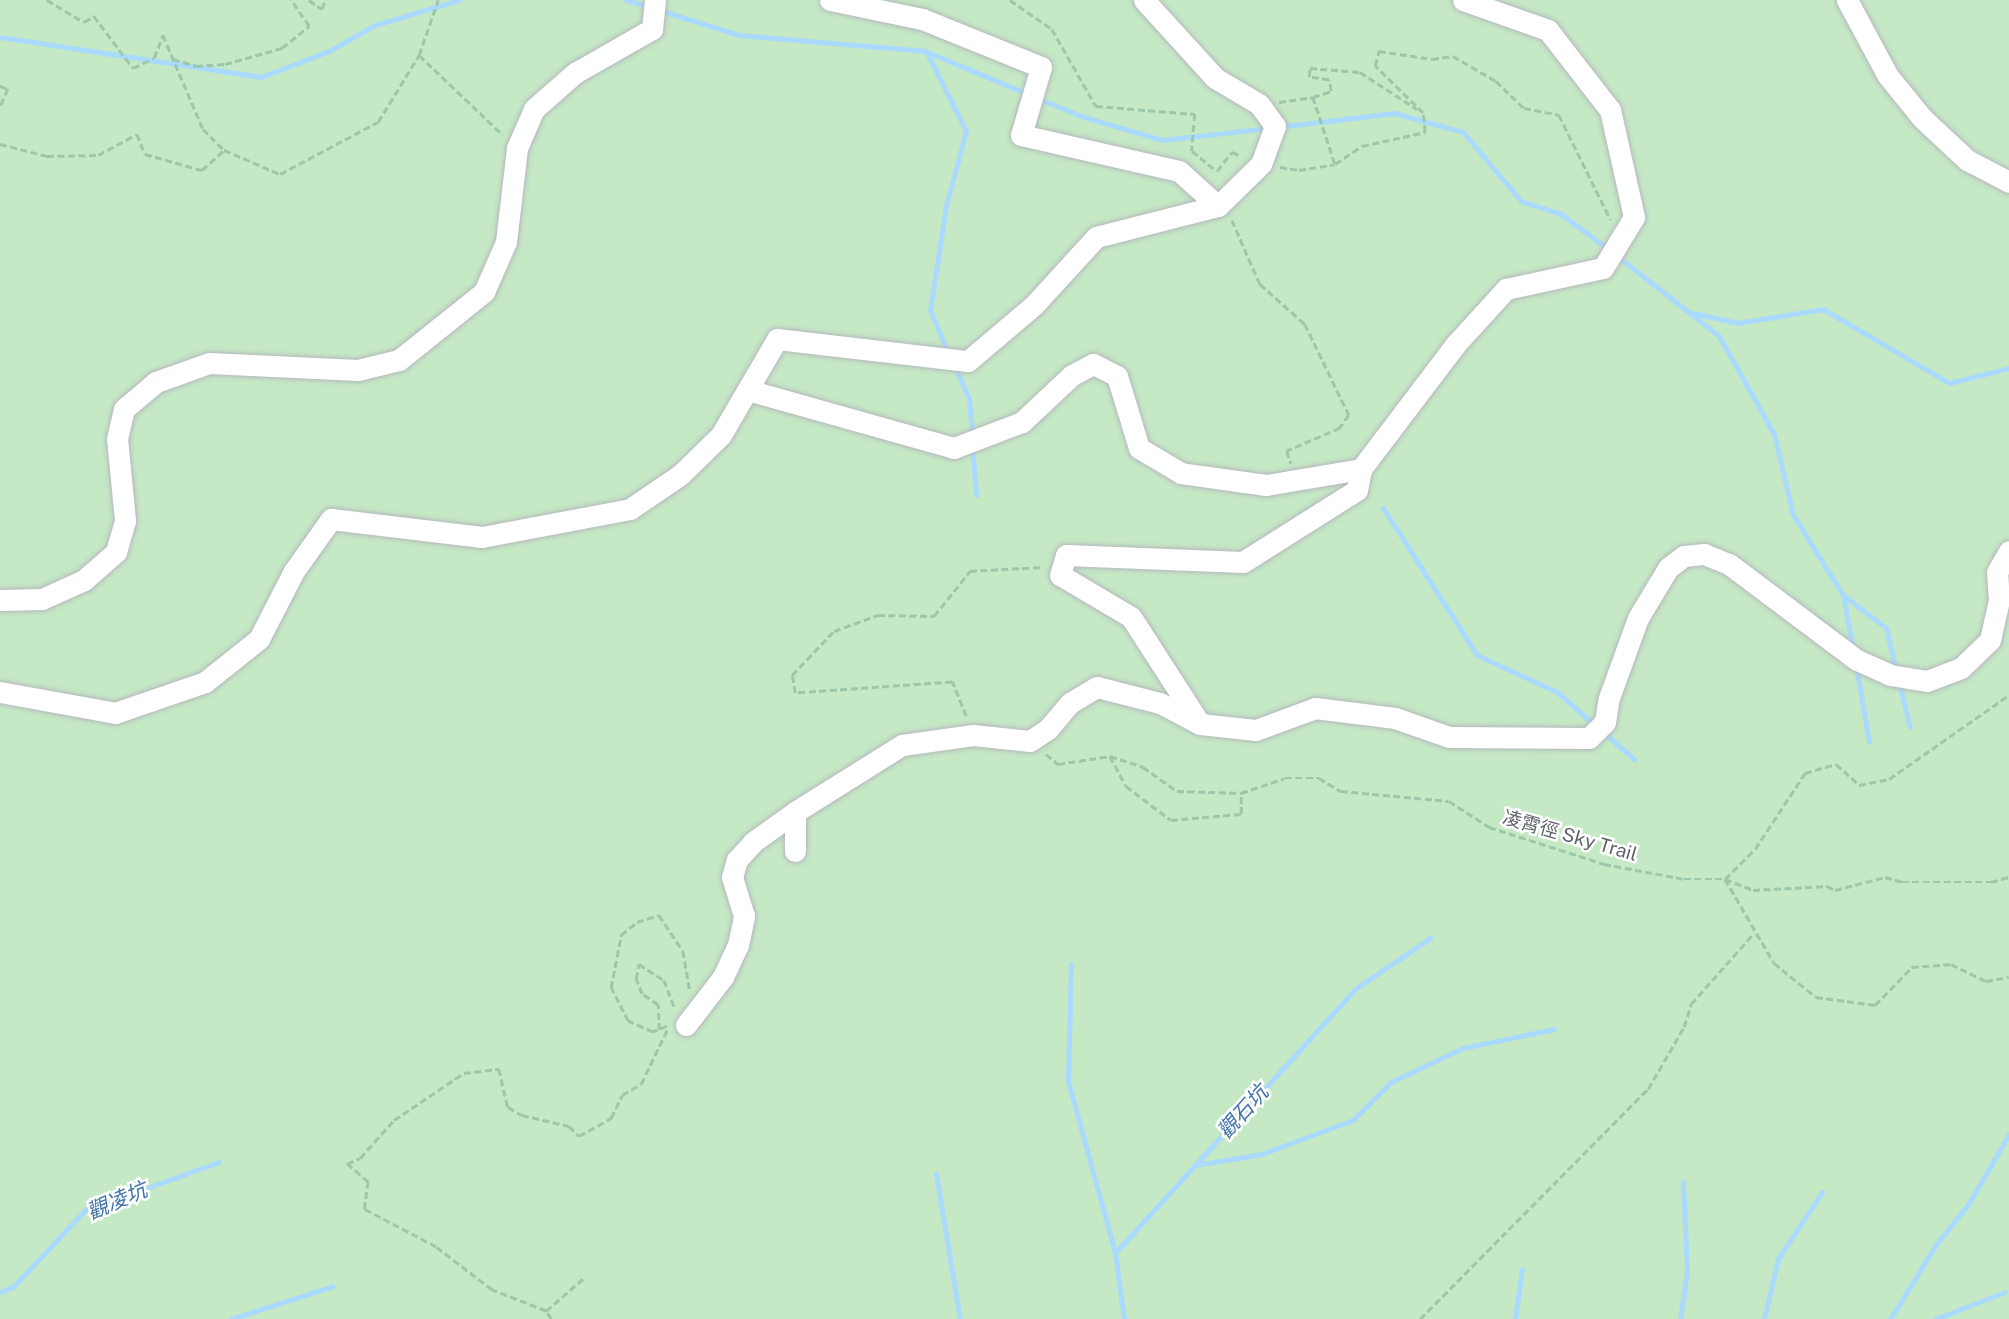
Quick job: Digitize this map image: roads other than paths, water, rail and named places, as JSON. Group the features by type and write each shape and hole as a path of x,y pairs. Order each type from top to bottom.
{"lane":[{"path":"0,600 42,599 84,580 116,552 125,520 117,439 124,409 156,382 209,363 358,370 399,360 449,324 484,292 506,242 517,148 534,108 575,74 652,29 655,0"},
{"path":"830,0 922,19 1041,67 1021,135 1179,171 1221,203"},
{"path":"0,692 115,713 205,682 259,639 295,571 331,519 482,537 630,509 680,475 721,435 777,339 968,361 1034,304 1096,237 1221,203 1261,164 1275,126 1259,104 1215,78 1144,0"},
{"path":"1200,724 1131,617 1060,575 1060,566 1066,555 1077,552 1243,562 1357,490 1361,469 1455,345 1506,289 1603,268 1634,217 1610,110 1548,30 1463,0"},
{"path":"1847,0 1888,76 1922,118 1967,160 2009,182"},
{"path":"748,390 954,448 1022,422 1072,375 1093,364 1117,376 1139,449 1181,473 1266,485 1361,469"},
{"path":"676,1021 705,1003 738,946 744,916 732,877 737,860 753,842 795,812 902,745 973,735 1030,741 1048,729 1070,703 1097,687 1160,704 1200,724 1256,730 1315,708 1395,718 1449,737 1589,738 1605,722 1609,698 1638,618 1668,568 1684,556 1704,554 1729,564 1857,660 1890,675 1927,681 1961,668 1990,640 1999,600 1997,572 2009,551"},
{"path":"795,812 795,851"}],"waterway":[{"path":"0,37 261,77 329,51 375,25 459,0"},
{"path":"626,0 650,7"},
{"path":"659,10 739,35 925,51 1028,94"},
{"path":"926,51 966,131 946,206 930,310 948,353"},
{"path":"1037,98 1084,117 1162,140 1268,128"},
{"path":"1278,127 1394,113 1463,132 1521,201 1561,214 1608,249"},
{"path":"1616,255 1719,336 1774,434 1793,515 1843,595 1853,650"},
{"path":"1693,313 1738,323 1823,309 1949,383 2009,368"},
{"path":"954,365 969,398 972,436"},
{"path":"972,446 976,495"},
{"path":"1383,508 1477,655 1557,692 1595,725"},
{"path":"1843,595 1886,628 1896,670"},
{"path":"1856,666 1869,742"},
{"path":"1899,683 1910,727"},
{"path":"1602,731 1634,759"},
{"name":"觀石坑","path":"1124,1319 1115,1253 1355,989 1430,938"},
{"path":"1071,964 1068,1081 1115,1253"},
{"path":"1195,1165 1262,1154 1353,1120 1391,1082 1463,1048 1554,1029"},
{"path":"1890,1319 1935,1246 1969,1203 2009,1134"},
{"name":"觀凌坑","path":"0,1292 13,1287 85,1210 219,1162"},
{"path":"936,1174 960,1319"},
{"path":"1680,1319 1687,1271 1683,1182"},
{"path":"1764,1319 1778,1259 1822,1192"},
{"path":"1515,1319 1522,1269"},
{"name":"觀凌坑","path":"231,1319 333,1286"},
{"path":"1935,1319 2005,1292"}]}
